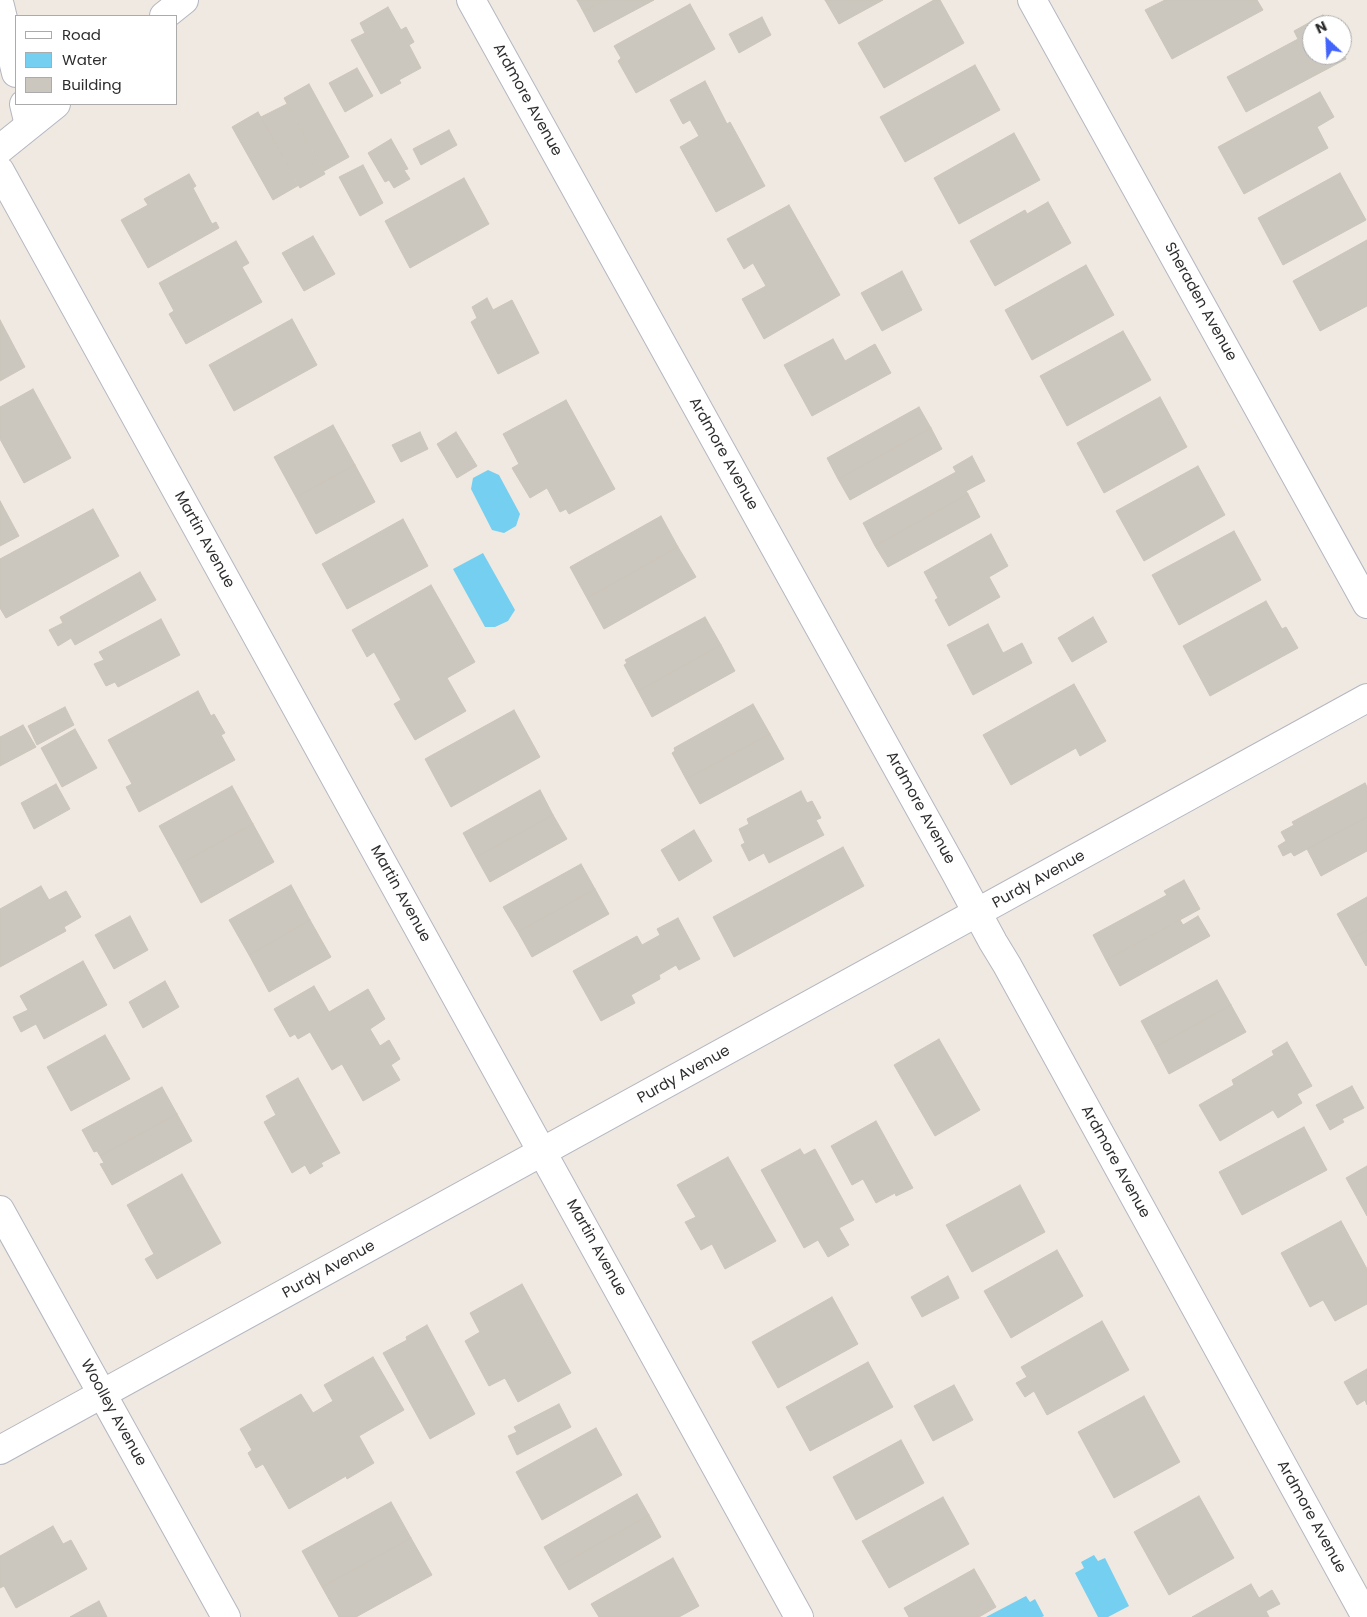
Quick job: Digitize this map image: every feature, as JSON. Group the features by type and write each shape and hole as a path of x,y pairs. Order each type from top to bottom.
{"street":[{"path":"165,15 184,0"},
{"name":"Ardmore Avenue","path":"471,0 1366,1617"},
{"name":"Sheraden Avenue","path":"1032,0 1367,604"},
{"path":"0,6 15,69"},
{"path":"0,149 26,115 53,105"},
{"name":"Martin Avenue","path":"0,171 799,1617"},
{"name":"Purdy Avenue","path":"0,1450 1367,698"},
{"name":"Woolley Avenue","path":"0,1210 226,1617"}],"water":[{"path":"488,470 499,475 520,514 516,526 504,533 492,530 471,489 473,478"},
{"path":"483,553 515,610 508,621 495,627 485,627 453,569"},
{"path":"1094,1555 1098,1561 1105,1558 1129,1606 1108,1617 1098,1617 1075,1573 1084,1568 1081,1562"},
{"path":"1026,1596 1030,1602 1035,1599 1044,1616 986,1617"}],"building":[{"path":"577,0 605,0 583,11"},
{"path":"605,0 654,0 594,32 583,11"},
{"path":"825,0 883,0 839,24"},
{"path":"934,0 940,0 964,43 884,88 858,43"},
{"path":"1165,0 1257,0 1263,10 1172,59 1145,10"},
{"path":"690,4 715,49 636,93 618,61 621,58 614,46"},
{"path":"388,7 401,30 406,27 414,42 409,45 421,68 399,80 401,83 381,94 351,40 365,33 360,23"},
{"path":"762,17 771,35 739,53 729,34"},
{"path":"1302,27 1302,65 1335,65 1246,112 1227,77 1298,39 1294,31"},
{"path":"975,65 1000,110 905,162 880,117"},
{"path":"357,68 373,96 345,112 329,83"},
{"path":"705,81 727,124 730,122 765,186 716,212 680,147 699,136 690,120 683,124 670,100"},
{"path":"309,84 349,157 324,171 284,98"},
{"path":"1320,92 1334,117 1317,127 1328,148 1244,194 1218,147"},
{"path":"287,104 325,174 300,188 261,117"},
{"path":"258,112 299,185 273,200 232,127"},
{"path":"449,130 457,145 421,165 413,149"},
{"path":"1014,133 1040,180 959,224 934,178"},
{"path":"391,139 408,169 404,170 410,179 394,188 389,180 385,182 368,153"},
{"path":"363,165 383,203 360,216 339,177"},
{"path":"1340,173 1366,220 1283,265 1258,218"},
{"path":"189,174 196,186 193,188 212,224 216,222 219,228 148,268 121,220 148,205 144,199"},
{"path":"464,178 489,224 410,268 385,221"},
{"path":"1048,202 1071,243 995,286 970,241 1025,210 1027,214"},
{"path":"789,205 840,295 764,339 742,299 766,286 753,263 744,269 727,239"},
{"path":"313,236 335,274 304,291 282,253"},
{"path":"1367,240 1367,306 1320,331 1293,281"},
{"path":"236,241 249,263 242,267 262,302 186,344 169,314 174,311 159,283"},
{"path":"1086,265 1114,315 1032,360 1005,310"},
{"path":"902,271 922,310 882,331 861,293"},
{"path":"487,298 493,310 512,300 539,353 498,374 471,322 477,318 472,307"},
{"path":"292,319 317,365 234,411 209,365"},
{"path":"0,320 25,367 0,381"},
{"path":"1123,331 1151,380 1067,426 1040,376"},
{"path":"833,339 845,361 875,344 891,373 812,416 784,365"},
{"path":"33,389 71,458 24,483 0,439 0,407"},
{"path":"1160,397 1187,447 1104,493 1077,443"},
{"path":"566,400 615,489 569,514 566,509 560,512 547,488 530,498 512,468 519,464 503,434"},
{"path":"919,407 931,428 838,479 827,458"},
{"path":"333,425 355,465 296,497 274,457"},
{"path":"931,428 942,449 850,500 838,479"},
{"path":"420,432 428,449 401,462 392,445"},
{"path":"456,432 477,466 457,478 437,444"},
{"path":"972,456 985,481 966,491 968,494 875,546 863,523 956,472 953,467"},
{"path":"355,465 375,502 316,534 296,497"},
{"path":"1198,466 1225,515 1144,561 1116,511"},
{"path":"968,494 980,517 888,567 875,546"},
{"path":"0,501 19,536 0,546"},
{"path":"93,509 119,556 6,618 0,608 0,559"},
{"path":"661,516 678,547 587,598 570,567"},
{"path":"403,519 428,566 347,609 322,564"},
{"path":"1234,531 1261,580 1179,625 1152,575"},
{"path":"991,534 1008,566 989,577 1000,597 949,626 935,600 938,598 924,572"},
{"path":"678,547 696,577 604,629 587,598"},
{"path":"140,572 156,600 75,645 71,638 58,646 49,630 63,623 60,617"},
{"path":"431,585 475,662 447,678 466,711 415,740 394,704 401,700 374,652 367,657 352,630"},
{"path":"1266,601 1282,629 1286,627 1298,648 1210,696 1183,646"},
{"path":"705,617 721,645 638,691 624,665 627,663 625,660"},
{"path":"1093,617 1107,642 1072,662 1058,638"},
{"path":"161,619 180,655 118,687 115,682 106,686 94,664 104,660 99,652"},
{"path":"988,624 1003,653 1022,643 1032,663 973,695 947,645"},
{"path":"721,645 735,671 652,717 638,691"},
{"path":"1074,684 1106,741 1080,756 1076,748 1011,785 983,735"},
{"path":"198,691 211,716 214,714 225,733 221,735 235,760 139,812 126,787 132,784 108,740"},
{"path":"753,704 770,734 686,779 672,753 675,751 674,748"},
{"path":"65,707 74,725 37,745 28,726"},
{"path":"514,710 540,757 451,807 425,759"},
{"path":"23,725 36,747 0,766 0,737"},
{"path":"75,729 97,768 62,787 41,748"},
{"path":"770,734 784,759 700,804 686,779"},
{"path":"1365,783 1367,787 1367,817 1294,856 1291,852 1283,856 1278,846 1286,841 1281,832 1294,825 1292,822"},
{"path":"56,784 70,809 34,829 21,803"},
{"path":"232,786 253,824 180,864 159,826"},
{"path":"540,790 553,815 476,857 463,833"},
{"path":"801,791 807,803 812,801 821,818 816,820 824,835 769,863 764,853 749,861 741,845 745,843 739,829 749,824 747,819"},
{"path":"553,815 567,839 490,882 476,857"},
{"path":"1367,817 1367,851 1321,876 1307,849"},
{"path":"253,824 274,862 201,903 180,864"},
{"path":"694,830 712,861 679,881 661,850"},
{"path":"843,847 864,886 734,957 713,917"},
{"path":"581,864 595,889 518,932 503,907"},
{"path":"1184,880 1200,909 1106,960 1093,935 1167,895 1164,891"},
{"path":"291,885 310,920 249,955 229,920"},
{"path":"41,886 49,900 66,891 81,917 64,927 66,931 0,967 0,909"},
{"path":"595,889 609,914 532,957 518,932"},
{"path":"1367,897 1367,930 1351,939 1337,914"},
{"path":"130,916 148,950 114,969 95,935"},
{"path":"1198,916 1210,936 1120,986 1106,960 1180,920 1183,925"},
{"path":"678,918 700,959 679,970 676,965 659,975 660,979 631,995 635,1003 601,1021 573,971 637,936 642,945 660,935 657,929"},
{"path":"310,920 331,957 269,992 249,955"},
{"path":"1367,930 1367,965 1366,966 1351,939"},
{"path":"83,961 107,1005 44,1039 36,1024 21,1032 13,1017 28,1010 20,996"},
{"path":"1217,980 1231,1005 1155,1047 1141,1021"},
{"path":"165,981 179,1007 143,1028 129,1002"},
{"path":"314,986 329,1012 368,989 385,1019 370,1029 380,1046 389,1040 400,1059 391,1065 400,1080 363,1101 342,1064 332,1070 310,1032 298,1039 295,1034 290,1037 274,1009"},
{"path":"1231,1005 1246,1032 1169,1074 1155,1047"},
{"path":"105,1035 130,1079 71,1111 47,1067"},
{"path":"939,1039 980,1110 935,1136 894,1065"},
{"path":"1287,1042 1312,1086 1297,1094 1302,1103 1278,1118 1273,1110 1220,1141 1199,1105 1234,1085 1232,1080 1274,1055 1272,1051"},
{"path":"298,1078 340,1153 321,1163 323,1166 310,1174 305,1165 292,1173 264,1122 276,1115 266,1096"},
{"path":"1352,1086 1364,1108 1342,1119 1344,1122 1330,1130 1316,1105"},
{"path":"162,1087 177,1114 100,1156 97,1151 94,1152 82,1130"},
{"path":"177,1114 192,1141 112,1185 100,1164 104,1163 100,1156"},
{"path":"876,1121 913,1188 896,1196 895,1193 876,1203 863,1179 852,1185 831,1146"},
{"path":"1304,1127 1327,1170 1242,1215 1219,1172"},
{"path":"800,1149 804,1155 815,1149 854,1220 839,1228 849,1245 828,1257 818,1240 804,1248 761,1170"},
{"path":"728,1157 776,1241 725,1269 712,1244 701,1250 685,1222 696,1217 677,1185"},
{"path":"1367,1166 1367,1216 1346,1178"},
{"path":"182,1174 221,1243 157,1279 145,1259 154,1254 127,1205"},
{"path":"1020,1185 1045,1232 972,1272 946,1225"},
{"path":"1341,1221 1367,1269 1367,1304 1335,1321 1323,1300 1310,1307 1281,1253"},
{"path":"1057,1250 1083,1296 1011,1338 984,1291"},
{"path":"948,1276 959,1298 922,1317 911,1297"},
{"path":"522,1284 571,1373 518,1402 505,1378 489,1386 465,1341 480,1332 470,1313"},
{"path":"832,1297 858,1344 778,1388 752,1342"},
{"path":"1102,1321 1129,1370 1047,1415 1034,1391 1025,1397 1016,1383 1027,1377 1021,1367"},
{"path":"427,1325 475,1414 430,1439 383,1353 407,1340 406,1337"},
{"path":"373,1357 404,1410 359,1436 374,1463 347,1479 346,1476 289,1509 263,1464 256,1468 248,1453 252,1450 240,1429 301,1394 313,1413 333,1401 324,1385"},
{"path":"868,1362 893,1407 810,1451 786,1407"},
{"path":"1367,1369 1367,1405 1365,1400 1357,1405 1344,1382"},
{"path":"954,1385 973,1420 933,1441 914,1406"},
{"path":"1144,1396 1180,1462 1114,1498 1078,1432"},
{"path":"559,1404 571,1427 517,1455 508,1436 517,1432 514,1427"},
{"path":"596,1428 622,1475 542,1520 516,1472"},
{"path":"901,1440 924,1483 856,1520 833,1477"},
{"path":"637,1494 649,1515 556,1568 544,1547"},
{"path":"1199,1496 1234,1558 1169,1595 1134,1532"},
{"path":"943,1497 969,1544 889,1588 862,1541"},
{"path":"391,1502 411,1538 322,1587 302,1551"},
{"path":"649,1515 661,1537 569,1590 556,1568"},
{"path":"53,1526 63,1544 71,1540 87,1569 16,1608 4,1586 0,1588 0,1556"},
{"path":"411,1538 432,1575 356,1617 339,1617 322,1587"},
{"path":"673,1558 699,1606 679,1617 599,1617 591,1604"},
{"path":"974,1569 996,1607 979,1617 909,1617 904,1608"},
{"path":"1251,1584 1259,1598 1272,1590 1280,1604 1266,1611 1269,1617 1192,1617"},
{"path":"99,1601 107,1617 70,1617"}]}
